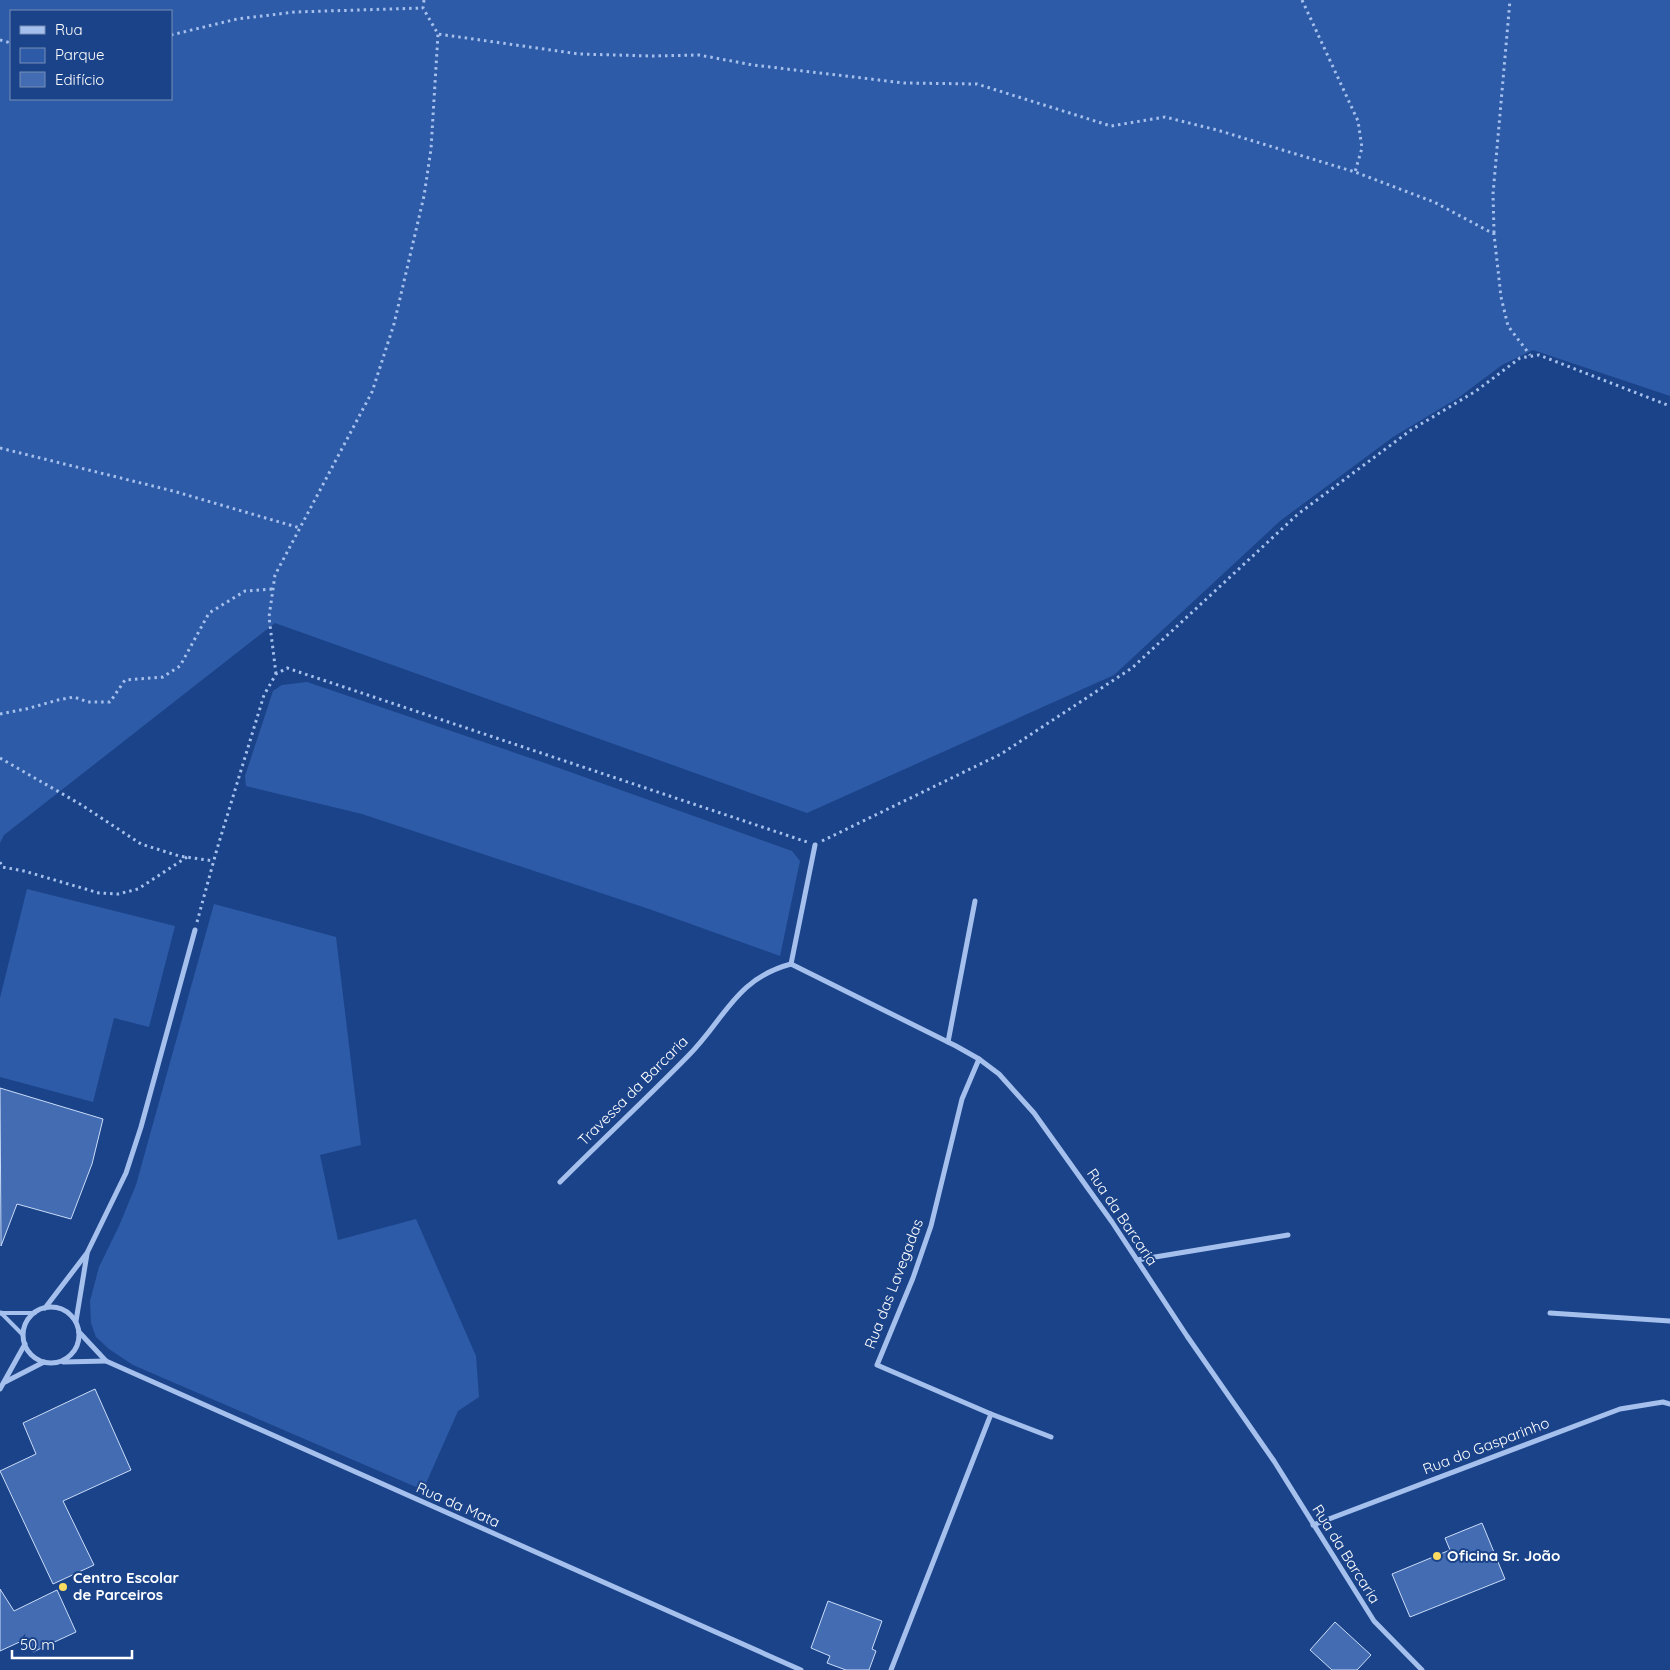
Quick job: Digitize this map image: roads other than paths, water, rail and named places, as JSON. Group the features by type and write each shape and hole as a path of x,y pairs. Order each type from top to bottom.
{"street":[{"path":"791,964 815,845"},
{"path":"948,1042 975,901"},
{"path":"87,1253 76,1321 79,1332 77,1347 67,1359 60,1362 44,1362 35,1358 24,1344 25,1326 35,1313 45,1308 87,1253 126,1173 136,1145 195,930"},
{"name":"Rua da Barcaria","path":"791,964 948,1042 979,1059 999,1074 1034,1114 1112,1222 1187,1336 1274,1461 1374,1621 1422,1670"},
{"name":"Travessa da Barcaria","path":"560,1182 690,1055 732,1001 744,989 774,969 791,964"},
{"name":"Rua das Lavegadas","path":"979,1059 962,1099 931,1226 913,1278 877,1365 991,1414"},
{"path":"1137,1260 1288,1235"},
{"path":"45,1308 62,1310 70,1314 76,1321"},
{"path":"1550,1313 1670,1321"},
{"name":"Rua da Mata","path":"79,1332 106,1361 801,1670"},
{"path":"0,1389 24,1344"},
{"name":"Rua da Mata","path":"60,1362 106,1361"},
{"path":"5,1382 44,1362"},
{"name":"Rua do Gasparinho","path":"1313,1525 1620,1409 1663,1402 1670,1404"},
{"path":"891,1670 991,1414 1051,1437"}],"lane":[{"path":"0,1313 35,1313"},
{"path":"0,1313 23,1335"}],"place":[{"name":"Oficina Sr. João","path":"1437,1556"},
{"name":"Centro Escolar de Parceiros","path":"63,1587"}]}
